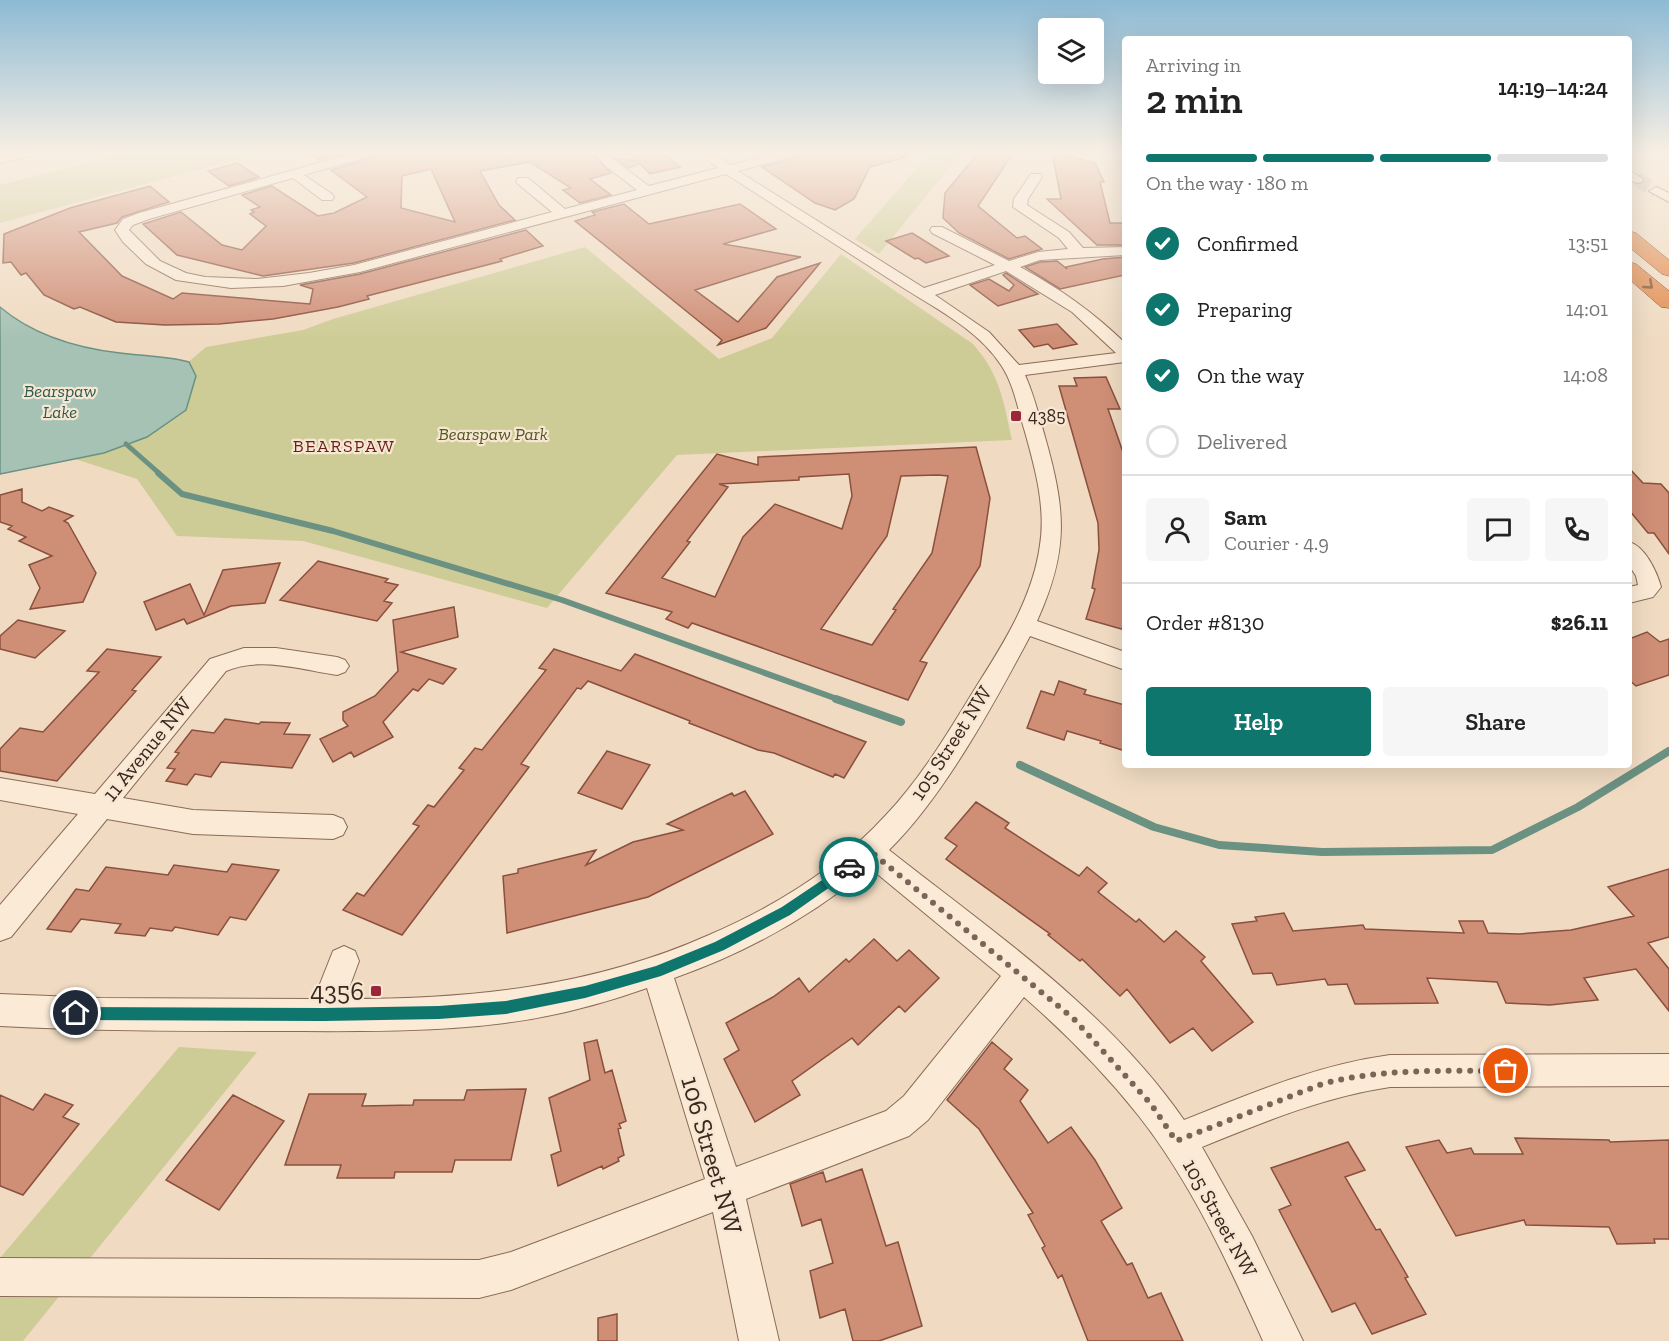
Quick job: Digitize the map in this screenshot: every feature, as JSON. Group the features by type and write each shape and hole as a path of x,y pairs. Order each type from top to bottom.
{"highway":[{"path":"1632,239 1669,270"},
{"path":"1632,270 1669,302"}],"street":[{"path":"149,215 124,225 122,232 160,267 188,277 237,283 278,282 329,275 561,215"},
{"name":"105 Street NW","path":"797,215 983,334 997,348 1016,371 1052,516 1050,552 1045,576 1023,625 942,764 915,802 870,851 1074,1019 1151,1104 1176,1141 1257,1284 1282,1341"},
{"path":"1032,215 1064,235 1079,252"},
{"path":"937,230 1005,265 1080,310 1122,352"},
{"path":"922,294 1038,255 1122,251"},
{"path":"1016,371 1122,355"},
{"path":"1632,553 1647,574 1650,587 1645,592 1632,594"},
{"path":"1023,625 1122,660"},
{"name":"11 Avenue NW","path":"0,927 209,674 226,660 245,655 337,666"},
{"path":"0,789 193,822 333,827"},
{"path":"0,1010 112,1014 324,1015 506,1008 585,992 657,972 720,946 786,911 870,851"},
{"path":"324,1015 344,962"},
{"name":"106 Street NW","path":"657,972 726,1190 759,1341"},
{"path":"0,1277 480,1279 511,1271 897,1124 908,1116 1021,976"},
{"path":"1176,1141 1322,1084 1368,1073 1669,1070"}],"green space":[{"path":"0,215 31,215 0,223"},
{"path":"876,215 911,215 879,254 855,239"},
{"name":"Bearspaw Park","path":"585,247 719,359 772,338 841,254 973,344 990,367 1000,389 1012,440 677,455 547,608 303,541 177,536 137,479 75,459 206,347 303,330 333,319"},
{"path":"179,1047 257,1052 23,1341 0,1341 0,1258"}],"water":[{"name":"Bearspaw Lake","path":"0,307 41,333 72,344 104,351 189,362 196,376 186,410 147,437 104,453 0,474"}],"building":[{"path":"53,215 130,215 122,217 117,223 79,232 122,276 173,299 182,293 310,304 313,289 300,285 360,274 526,230 543,246 500,259 502,261 367,296 369,299 338,307 273,319 219,324 165,325 116,322 80,307 74,309 44,295 26,273 21,275 11,262 3,263 4,234"},
{"path":"173,215 184,215 222,245 242,250 266,226 251,215 426,215 455,222 452,215 509,215 515,220 354,263 263,276 177,255 143,224"},
{"path":"595,215 637,215 649,224 692,215 755,215 776,229 723,244 801,257 695,290 738,322 777,277 820,263 766,328 718,345 722,340 575,221"},
{"path":"943,215 988,215 1017,238 1025,236 1042,249 1009,259 959,233 943,218"},
{"path":"1064,215 1108,215 1110,223 1122,223 1122,245 1097,245"},
{"path":"912,233 949,256 926,263 886,241"},
{"path":"1122,257 1122,276 1060,289 1025,267 1040,262 1057,261 1067,269 1066,267"},
{"path":"1006,273 1038,294 998,306 970,285 989,279 1009,291 1014,285 1003,275"},
{"path":"1057,324 1077,344 1053,349 1048,344 1034,347 1019,330"},
{"path":"1106,377 1120,409 1108,409 1122,449 1122,629 1086,619 1095,589 1092,588 1099,550 1098,523 1059,386 1077,386 1074,378"},
{"path":"976,447 990,498 980,566 920,661 927,663 908,700 692,623 688,628 666,619 672,612 606,593 717,454 758,465 758,457","holes":["849,474 852,496 842,529 775,504 743,537 715,597 662,578 728,487 719,484 799,480 799,477","901,476 948,476 932,553 893,609 896,610 872,645 821,629 887,536"]},
{"path":"1632,471 1643,483 1661,484 1669,493 1669,554 1654,533 1648,533 1632,514"},
{"path":"22,489 22,502 42,511 49,507 73,516 64,521 68,523 96,573 83,602 30,609 40,588 29,565 52,556 19,541 26,537 8,529 12,526 0,522 0,495"},
{"path":"318,561 388,579 385,582 398,585 384,601 392,603 377,621 280,600"},
{"path":"280,563 265,603 231,606 187,624 184,619 156,630 144,602 190,584 204,615 223,570"},
{"path":"454,607 458,637 401,652 456,669 443,684 429,679 418,691 413,689 383,722 393,737 354,757 351,752 333,762 320,739 348,726 343,720 343,712 375,696 398,671 393,620"},
{"path":"18,620 65,631 35,658 0,649 0,636"},
{"path":"1647,632 1660,642 1669,639 1669,675 1636,686 1632,683 1632,638"},
{"path":"107,649 161,657 132,690 136,691 57,781 0,771 0,749 20,728 43,732 99,672 87,671"},
{"path":"554,649 621,671 635,654 866,742 844,778 835,774 833,777 689,723 690,721 588,681 581,689 577,688 521,764 529,767 402,935 343,910 357,893 364,896 419,826 413,824 428,805 434,807 464,770 459,768 475,748 482,750 546,670 539,668"},
{"path":"1059,681 1086,690 1084,694 1122,704 1122,750 1067,731 1064,740 1027,728 1041,691 1054,695"},
{"path":"225,719 259,724 261,722 290,723 284,734 310,735 292,768 221,762 211,777 195,774 187,785 166,781 175,769 167,768 179,753 175,752 192,730 214,733"},
{"path":"607,751 650,765 622,809 578,793"},
{"path":"745,791 773,834 648,897 507,933 503,876 518,873 518,869 596,850 586,865 633,842 683,830 667,824 732,793 734,796"},
{"path":"976,802 1009,823 1005,828 1079,876 1087,867 1107,883 1098,892 1136,922 1139,919 1164,942 1176,931 1205,957 1201,961 1253,1022 1212,1051 1193,1028 1170,1043 1127,989 1120,996 1082,959 1080,961 1048,935 1050,934 946,859 957,846 945,838"},
{"path":"232,864 279,870 246,920 230,917 218,935 175,927 172,931 150,928 145,936 115,933 121,924 81,919 71,932 47,929 76,889 89,891 106,867 168,875 174,865 227,872"},
{"path":"1669,869 1669,937 1648,943 1669,969 1669,1011 1636,969 1584,978 1598,1000 1550,1005 1506,1003 1497,982 1427,978 1438,1003 1355,1004 1347,984 1328,985 1325,979 1277,985 1272,973 1253,974 1232,924 1257,921 1255,917 1284,913 1293,931 1363,925 1365,929 1464,933 1459,921 1483,921 1488,933 1519,934 1571,930 1634,916 1608,887"},
{"path":"874,939 897,961 909,950 939,978 905,1012 899,1006 858,1045 852,1038 792,1081 800,1095 755,1122 724,1059 739,1050 726,1023 773,997 799,978 809,992 846,959 849,962"},
{"path":"597,1040 605,1073 612,1070 626,1121 619,1124 621,1128 618,1129 624,1155 618,1158 619,1161 603,1169 602,1166 558,1186 551,1155 561,1151 549,1098 590,1080 584,1043"},
{"path":"992,1042 1012,1059 1004,1069 1028,1090 1020,1101 1048,1143 1071,1127 1095,1160 1122,1208 1101,1221 1127,1265 1132,1263 1148,1298 1161,1293 1183,1341 1088,1341 1062,1275 1058,1278 1042,1248 1045,1246 1028,1215 1033,1213 979,1129 947,1100"},
{"path":"526,1089 511,1160 455,1160 452,1172 395,1172 394,1178 337,1178 341,1165 285,1165 309,1094 366,1094 362,1106 413,1105 414,1100 464,1100 467,1090"},
{"path":"45,1094 73,1105 63,1117 79,1124 23,1195 0,1186 0,1095 33,1110"},
{"path":"233,1095 284,1121 219,1210 166,1180"},
{"path":"1515,1138 1609,1140 1610,1142 1669,1140 1669,1239 1654,1239 1655,1243 1617,1244 1609,1227 1526,1225 1524,1220 1456,1236 1406,1147 1439,1140 1447,1153 1471,1148 1474,1154 1523,1154"},
{"path":"1348,1142 1365,1170 1345,1177 1376,1230 1380,1229 1426,1314 1372,1334 1355,1303 1332,1312 1279,1210 1291,1205 1271,1168"},
{"path":"862,1169 886,1246 898,1242 922,1326 879,1341 853,1341 845,1309 820,1318 810,1271 833,1263 821,1219 802,1226 790,1184 823,1172 826,1182"},
{"path":"617,1314 617,1341 598,1341 598,1318"}],"waterway":[{"path":"126,444 160,474"},
{"path":"158,473 182,494 333,531 562,600 840,700"},
{"path":"836,699 901,722"},
{"path":"1020,765 1154,827 1219,845 1322,852 1492,850 1578,807 1669,751"}],"way so far":[{"path":"849,867 870,851 1074,1019 1151,1104 1176,1141 1322,1084 1368,1073 1506,1071"}],"place":[{"name":"4385","path":"1016,416"},
{"name":"4356","path":"376,991"}],"district":[{"name":"BEARSPAW","path":"344,446"}],"route":[{"path":"76,1013 324,1015 506,1008 585,992 657,972 720,946 786,911 849,867"}]}
